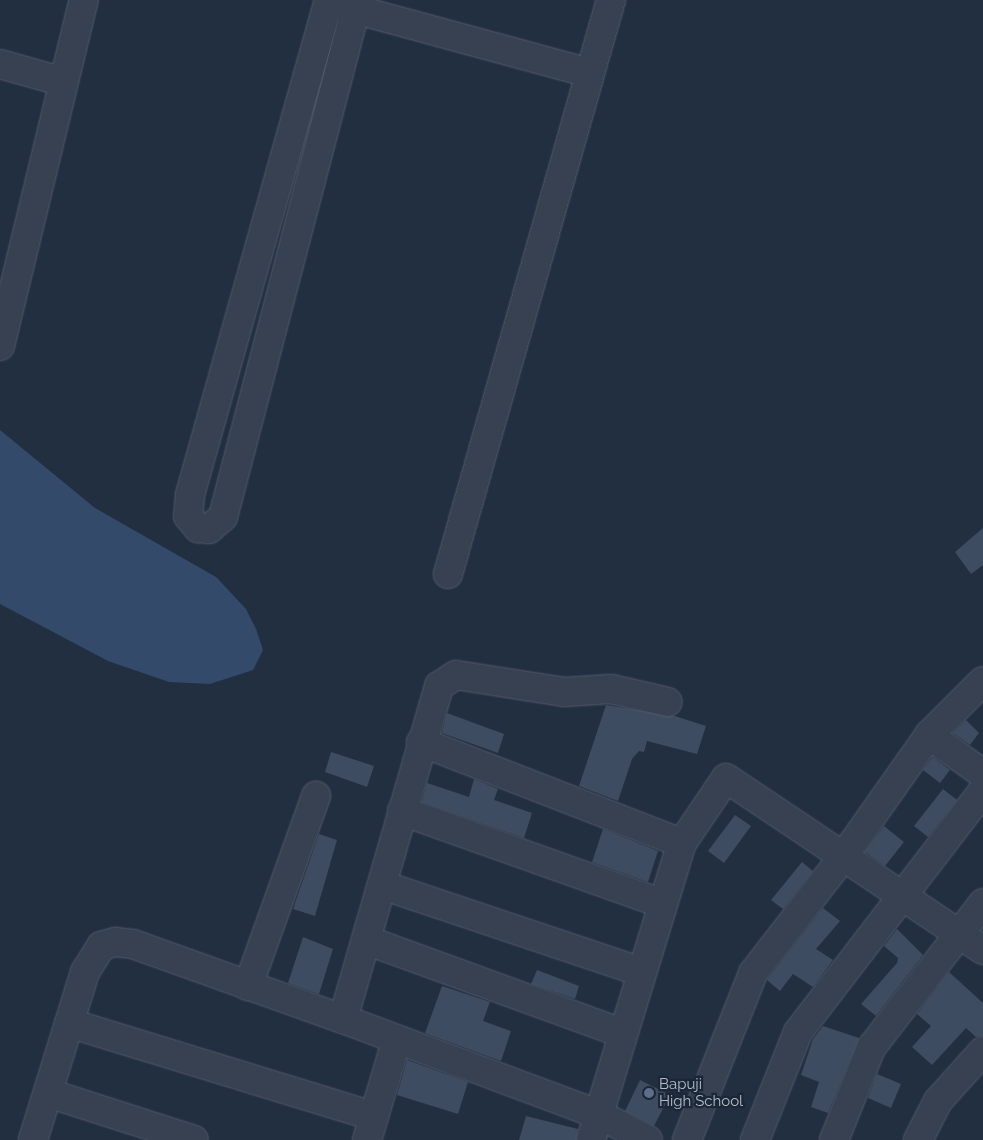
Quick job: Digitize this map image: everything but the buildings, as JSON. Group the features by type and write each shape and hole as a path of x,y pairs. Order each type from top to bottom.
{"street":[{"path":"0,346 84,0"},
{"path":"448,574 611,0"},
{"path":"357,4 223,517 209,529 198,528 188,516 190,495 325,1 357,4 590,73"},
{"path":"0,64 64,82"},
{"path":"343,1019 421,742 439,686 456,675 564,692 611,689 668,702"},
{"path":"686,1140 752,973 843,857 929,735 983,681"},
{"path":"929,735 983,774"},
{"path":"421,742 682,842"},
{"path":"595,1128 621,1033 682,842 726,778 900,898 961,932 983,950"},
{"path":"755,1140 798,1032 983,791"},
{"path":"248,986 316,796"},
{"path":"402,812 663,904"},
{"path":"382,885 642,972"},
{"path":"834,1140 871,1048 983,903"},
{"path":"366,940 621,1033"},
{"path":"33,1140 91,956 115,942 133,944 397,1039 595,1128 648,1140"},
{"path":"69,1023 370,1128 397,1039"},
{"path":"918,1140 938,1101 983,1051"},
{"path":"48,1093 194,1140"}],"water":[{"path":"0,430 95,508 216,577 246,609 256,629 263,650 253,670 210,684 169,682 108,661 0,604"}],"place":[{"name":"Bapuji High School","path":"649,1093"}]}
